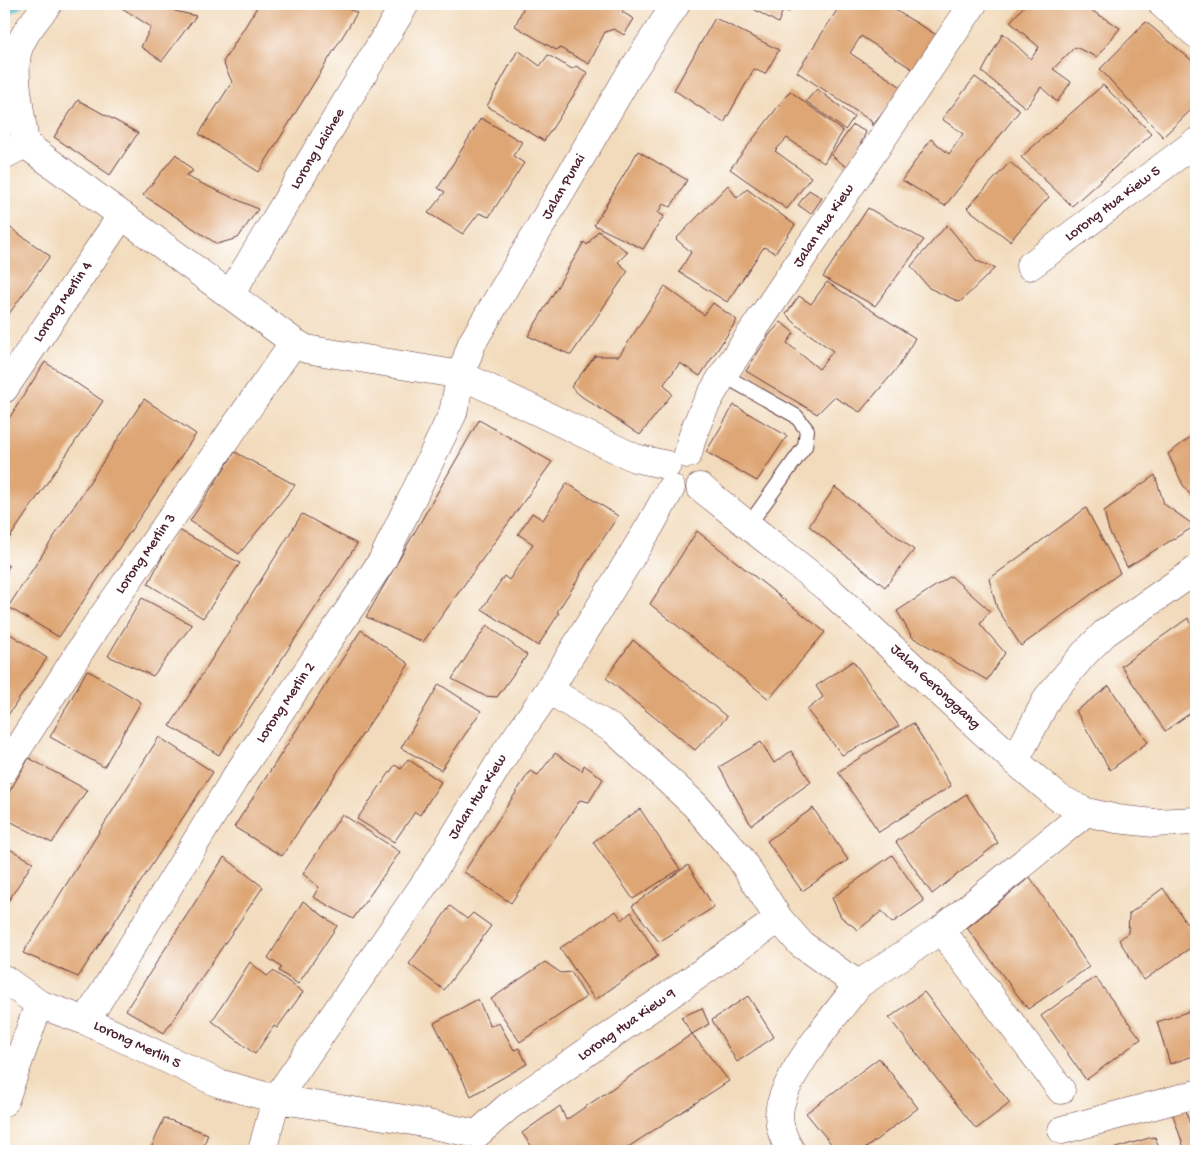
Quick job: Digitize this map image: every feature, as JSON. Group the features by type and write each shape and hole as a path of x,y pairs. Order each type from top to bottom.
{"street":[{"path":"48,4 25,35 11,45 16,73 14,149 122,215 306,349 461,375 635,458 675,469 694,456 703,464 705,476 700,488 695,492 682,494 675,469"},
{"name":"Lorong Laichee","path":"230,295 405,4"},
{"name":"Jalan Punai","path":"461,375 472,343 625,82 676,4"},
{"name":"Jalan Hua Kiew","path":"262,1151 276,1098 430,876 506,752 549,690 645,534 703,408 723,375 973,4"},
{"path":"1162,4 1196,34"},
{"name":"Lorong Hua Kiew 5","path":"1030,266 1196,142"},
{"name":"Lorong Merlin 4","path":"4,389 122,215"},
{"name":"Lorong Merlin 3","path":"4,770 96,626 294,342"},
{"name":"Lorong Merlin 2","path":"86,1021 235,778 382,561 453,413 461,375"},
{"name":"Jalan Geronggang","path":"700,488 827,588 1015,761 1059,798 1086,812 1117,819 1154,824 1196,821"},
{"path":"1015,761 1048,697 1084,654 1105,633 1196,570"},
{"path":"549,690 614,730 696,805 740,858 779,918 801,944 859,984"},
{"path":"791,1151 781,1130 779,1115 781,1104 803,1058 859,984 941,930 1086,812"},
{"name":"Lorong Hua Kiew 9","path":"481,1143 509,1106 779,918"},
{"path":"941,930 1061,1090"},
{"name":"Lorong Merlin 5","path":"4,979 39,1004 86,1021 218,1083 276,1098 398,1118 481,1143"},
{"path":"4,1102 39,1004"},
{"path":"1062,1130 1196,1094"}],"lane":[{"path":"723,375 796,416 807,430 805,446 748,526"}],"building":[{"path":"116,4 163,4 175,11 196,16 162,61 141,47 151,27"},
{"path":"259,4 339,4 357,13 259,172 199,134 232,82 223,62"},
{"path":"525,4 628,4 622,12 634,19 624,35 614,29 605,32 589,64 560,48 556,50 515,26"},
{"path":"745,4 795,4 789,12 783,10 778,23"},
{"path":"841,4 885,4 940,37 917,72 861,36 850,53 903,88 872,126 871,121 797,72"},
{"path":"1026,4 1081,4 1120,28 1097,57 1075,47 1053,69 1071,82 1057,102 1041,87 1026,108 982,72 1003,33 1031,59 1039,47 1010,22"},
{"path":"715,18 779,50 765,74 754,69 724,123 674,90"},
{"path":"1146,22 1196,64 1196,105 1163,137 1100,69"},
{"path":"518,50 540,66 548,55 572,69 576,66 588,73 544,141 487,106"},
{"path":"975,77 1020,110 945,206 902,180 931,139 949,154 963,134 942,119"},
{"path":"1103,85 1152,134 1072,206 1021,157"},
{"path":"817,89 854,117 845,130 806,101"},
{"path":"790,91 843,131 824,163 787,138 775,151 811,177 787,209 730,169"},
{"path":"78,100 138,133 110,175 54,137"},
{"path":"481,118 522,142 513,156 524,163 489,217 479,213 463,234 428,213 445,192 438,188"},
{"path":"853,125 866,132 849,169 831,155"},
{"path":"638,151 687,180 671,207 663,204 658,213 664,216 643,249 594,225"},
{"path":"176,154 193,171 185,176 258,209 238,238 217,244 143,195"},
{"path":"1010,162 1049,197 1010,241 967,208"},
{"path":"728,185 737,198 747,189 795,225 775,253 764,247 727,302 679,272 691,252 676,239"},
{"path":"809,190 822,198 811,214 798,205"},
{"path":"868,208 924,240 875,306 823,277"},
{"path":"4,225 50,256 4,321"},
{"path":"947,225 977,261 995,268 960,302 929,288 911,266"},
{"path":"598,231 628,252 618,262 628,271 571,355 528,336 584,242 587,245"},
{"path":"827,282 915,338 899,366 860,412 834,397 817,414 746,371 770,334 781,322 794,333 787,343 819,369 833,351 798,326 786,314 799,296 811,304"},
{"path":"665,286 704,315 713,303 737,320 700,376 680,363 664,384 672,394 640,435 581,396 571,387 595,356 619,356"},
{"path":"45,362 103,401 4,546 4,426"},
{"path":"144,399 196,434 59,637 8,607"},
{"path":"734,405 787,436 757,481 706,452"},
{"path":"479,420 552,462 423,642 366,617"},
{"path":"1196,433 1196,502 1183,485 1168,454"},
{"path":"235,452 295,485 239,554 190,521"},
{"path":"1155,475 1164,504 1195,526 1127,567 1109,531 1104,511"},
{"path":"567,483 618,516 580,574 557,612 559,613 538,646 482,609 504,576 509,580 533,544 518,534 532,513 543,520"},
{"path":"835,487 914,550 885,587 809,526"},
{"path":"1086,508 1120,573 1021,646 997,608 989,579"},
{"path":"302,514 357,544 219,755 170,726"},
{"path":"177,529 240,563 203,618 148,584"},
{"path":"697,531 825,632 769,699 650,604"},
{"path":"4,563 9,566 4,575"},
{"path":"951,576 990,611 980,624 1005,653 987,680 912,637 897,611"},
{"path":"142,598 192,625 153,676 108,656"},
{"path":"1188,618 1196,631 1196,709 1165,731 1121,666"},
{"path":"487,625 527,655 497,697 485,696 452,679"},
{"path":"4,630 47,658 4,721"},
{"path":"361,630 409,664 282,856 234,827"},
{"path":"633,640 727,717 695,750 606,678"},
{"path":"853,661 899,726 842,755 807,710 823,697 816,686"},
{"path":"87,670 141,702 104,767 50,737"},
{"path":"439,684 481,711 441,770 401,748"},
{"path":"1109,686 1148,742 1110,770 1076,711"},
{"path":"913,723 951,786 879,832 838,772"},
{"path":"159,737 213,772 78,977 23,953"},
{"path":"761,742 774,763 791,751 811,782 751,825 719,767"},
{"path":"555,753 582,771 584,765 603,779 589,802 580,800 511,903 464,872 530,771 538,775"},
{"path":"29,758 87,790 52,843 4,818 4,801"},
{"path":"408,759 441,782 420,815 415,812 394,842 357,819 395,765 401,769"},
{"path":"966,794 998,843 932,894 896,842"},
{"path":"813,808 848,860 802,891 767,841"},
{"path":"640,809 680,869 633,899 593,842"},
{"path":"342,814 400,852 353,919 313,897 319,887 303,874"},
{"path":"4,846 33,862 4,908"},
{"path":"892,855 924,901 892,923 882,911 858,930 841,917 832,898"},
{"path":"224,857 263,887 164,1033 126,1010"},
{"path":"688,865 714,907 659,942 632,906"},
{"path":"1030,877 1089,967 1028,1009 967,928"},
{"path":"1163,888 1196,937 1196,944 1144,980 1119,940 1128,933 1129,914"},
{"path":"303,901 337,926 298,984 279,971 281,967 268,958"},
{"path":"450,906 467,919 473,913 491,926 444,990 409,964"},
{"path":"616,911 622,920 631,912 658,956 595,1000 560,948"},
{"path":"250,962 267,976 273,971 303,992 277,1028 274,1026 255,1054 212,1021"},
{"path":"545,962 561,973 571,972 586,997 520,1042 491,999"},
{"path":"1095,977 1141,1039 1086,1080 1041,1016"},
{"path":"924,992 1010,1103 976,1129 889,1018"},
{"path":"748,996 774,1037 737,1062 712,1020"},
{"path":"478,999 490,1026 499,1023 514,1050 519,1048 527,1064 471,1096 434,1023"},
{"path":"702,1008 709,1024 692,1034 681,1017"},
{"path":"1196,1009 1196,1055 1170,1064 1157,1022"},
{"path":"692,1034 729,1081 622,1151 535,1151 522,1133 560,1106 566,1120"},
{"path":"879,1058 918,1108 862,1151 837,1151 806,1113"},
{"path":"1185,1108 1191,1128 1196,1126 1196,1151 1185,1151 1172,1112"},
{"path":"164,1118 208,1134 204,1145 218,1151 150,1151"},
{"path":"1155,1137 1160,1151 1106,1151 1149,1138"},
{"path":"948,1146 950,1151 934,1151"}],"waterway":[{"path":"4,11 7,13 20,4"}]}
